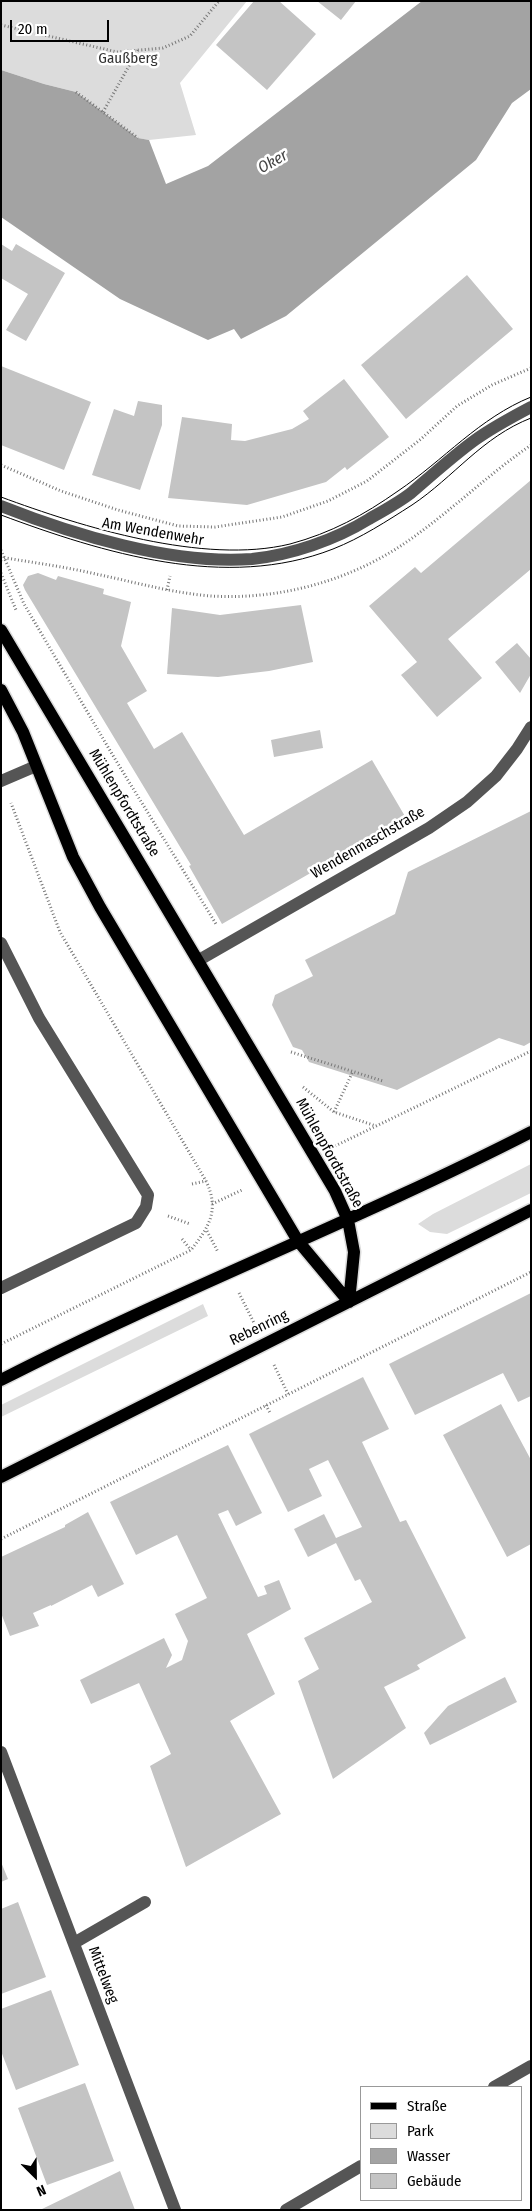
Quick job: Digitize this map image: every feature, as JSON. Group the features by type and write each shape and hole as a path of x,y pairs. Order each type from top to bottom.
{"main road":[{"name":"Mühlenpfordtstraße","path":"1,630 335,1190 348,1220 354,1252 349,1302"},
{"path":"1,690 23,732 73,858 100,907 298,1242 349,1302"},
{"path":"1,1380 228,1273 348,1220 531,1132"},
{"name":"Rebenring","path":"1,1477 531,1210"}],"street":[{"name":"Am Wendenwehr","path":"1,506 42,522 116,544 188,557 252,558 283,553 331,538 368,521 409,494 474,441 500,423 531,407"},
{"name":"Wendenmaschstraße","path":"199,960 429,828 467,802 496,776 531,727"},
{"path":"1,781 36,766"},
{"path":"1,943 39,1018 148,1195 146,1207 136,1223 1,1288"},
{"name":"Mittelweg","path":"1,1752 175,2210"},
{"path":"74,1944 145,1902"},
{"path":"496,2086 531,2066"},
{"path":"286,2210 360,2167"}],"path":[{"path":"1,25 117,52 163,48 190,36 218,1"},
{"path":"103,113 138,50"},
{"path":"76,92 138,138"},
{"path":"1,465 61,491 118,510 178,526 214,526 282,517 328,501 367,481 420,439 457,406 492,385 531,368"},
{"path":"1,550 24,604 115,759 217,925"},
{"path":"167,590 170,573"},
{"path":"1,1344 191,1250 207,1230 212,1204 210,1188 206,1180 60,932 12,808"},
{"path":"352,1071 334,1112 376,1126 531,1051"},
{"path":"291,1052 383,1081"},
{"path":"192,1184 206,1180"},
{"path":"207,1230 288,1394"},
{"path":"182,1239 191,1250"},
{"path":"1,1539 531,1272"},
{"path":"266,1405 270,1413"}],"green space":[{"name":"Gaußberg","path":"1,1 247,1 180,83 196,135 149,140 138,138 76,92 1,70"},
{"path":"531,1164 531,1193 447,1234 430,1232 418,1224 433,1214"},
{"path":"203,1304 208,1316 1,1417 1,1405"}],"water":[{"name":"Oker","path":"422,1 531,1 531,89 512,103 476,160 286,316 241,339 234,329 208,340 120,299 1,217 1,70 76,92 138,138 149,140 166,184 208,166"}],"building":[{"path":"254,1 279,1 316,34 267,90 216,45"},
{"path":"317,1 356,1 341,20"},
{"path":"1,244 12,251 16,244 65,273 26,341 6,330 28,294 1,278"},
{"path":"467,275 513,329 406,419 361,365"},
{"path":"1,366 91,402 64,470 1,445"},
{"path":"344,379 389,437 347,470 345,467 326,482 247,505 168,498 182,417 232,424 231,440 245,441 292,429 309,419 303,411"},
{"path":"138,401 162,405 162,425 140,490 92,475 114,409 134,416"},
{"path":"531,480 531,569 448,639 482,678 437,717 401,675 417,662 369,606 415,567 421,573"},
{"path":"38,573 56,580 58,576 104,589 103,594 131,602 121,646 147,691 127,703 154,749 182,732 244,835 372,760 406,818 222,924 189,866 191,865 25,590 23,585 28,576"},
{"path":"301,605 313,662 269,671 218,677 167,674 172,608 220,615"},
{"path":"517,643 531,659 531,674 520,693 495,662"},
{"path":"320,730 323,748 274,757 271,740"},
{"path":"531,811 531,1042 524,1046 499,1038 397,1090 309,1062 302,1050 293,1047 272,1005 275,995 313,976 305,960 395,914 408,872"},
{"path":"531,1293 531,1396 518,1402 503,1373 415,1415 389,1364"},
{"path":"363,1377 389,1429 362,1442 400,1522 406,1520 466,1638 417,1665 420,1669 384,1687 406,1728 333,1779 298,1681 319,1669 304,1638 372,1602 360,1579 355,1581 336,1543 308,1557 294,1529 324,1514 336,1538 362,1527 328,1460 309,1469 322,1496 288,1512 249,1434"},
{"path":"501,1404 531,1460 531,1544 507,1557 443,1435"},
{"path":"228,1445 262,1513 236,1526 228,1510 218,1514 258,1597 267,1594 264,1586 279,1580 291,1609 247,1634 275,1694 230,1721 281,1814 186,1867 150,1766 171,1754 139,1683 91,1704 80,1680 164,1638 172,1655 166,1668 182,1660 188,1641 175,1614 207,1598 177,1535 136,1555 110,1502"},
{"path":"88,1512 124,1584 98,1597 92,1585 33,1613 39,1626 10,1636 1,1613 1,1557 65,1527 65,1525"},
{"path":"505,1677 517,1702 430,1745 424,1733 448,1706"},
{"path":"1,1862 8,1879 1,1882"},
{"path":"18,1902 46,1977 1,1994 1,1909"},
{"path":"51,1990 79,2065 16,2090 1,2051 1,2009"},
{"path":"85,2083 114,2161 47,2185 18,2108"},
{"path":"120,2171 135,2210 40,2210"}],"tram line":[{"path":"1,497 68,520 144,540 220,550 256,549 290,544 333,529 373,508 415,479 462,440 495,416 531,397"},
{"path":"1,515 81,542 123,554 165,562 208,567 250,567 292,561 333,549 354,540 383,523 427,494 483,446 514,426 531,418"}]}
